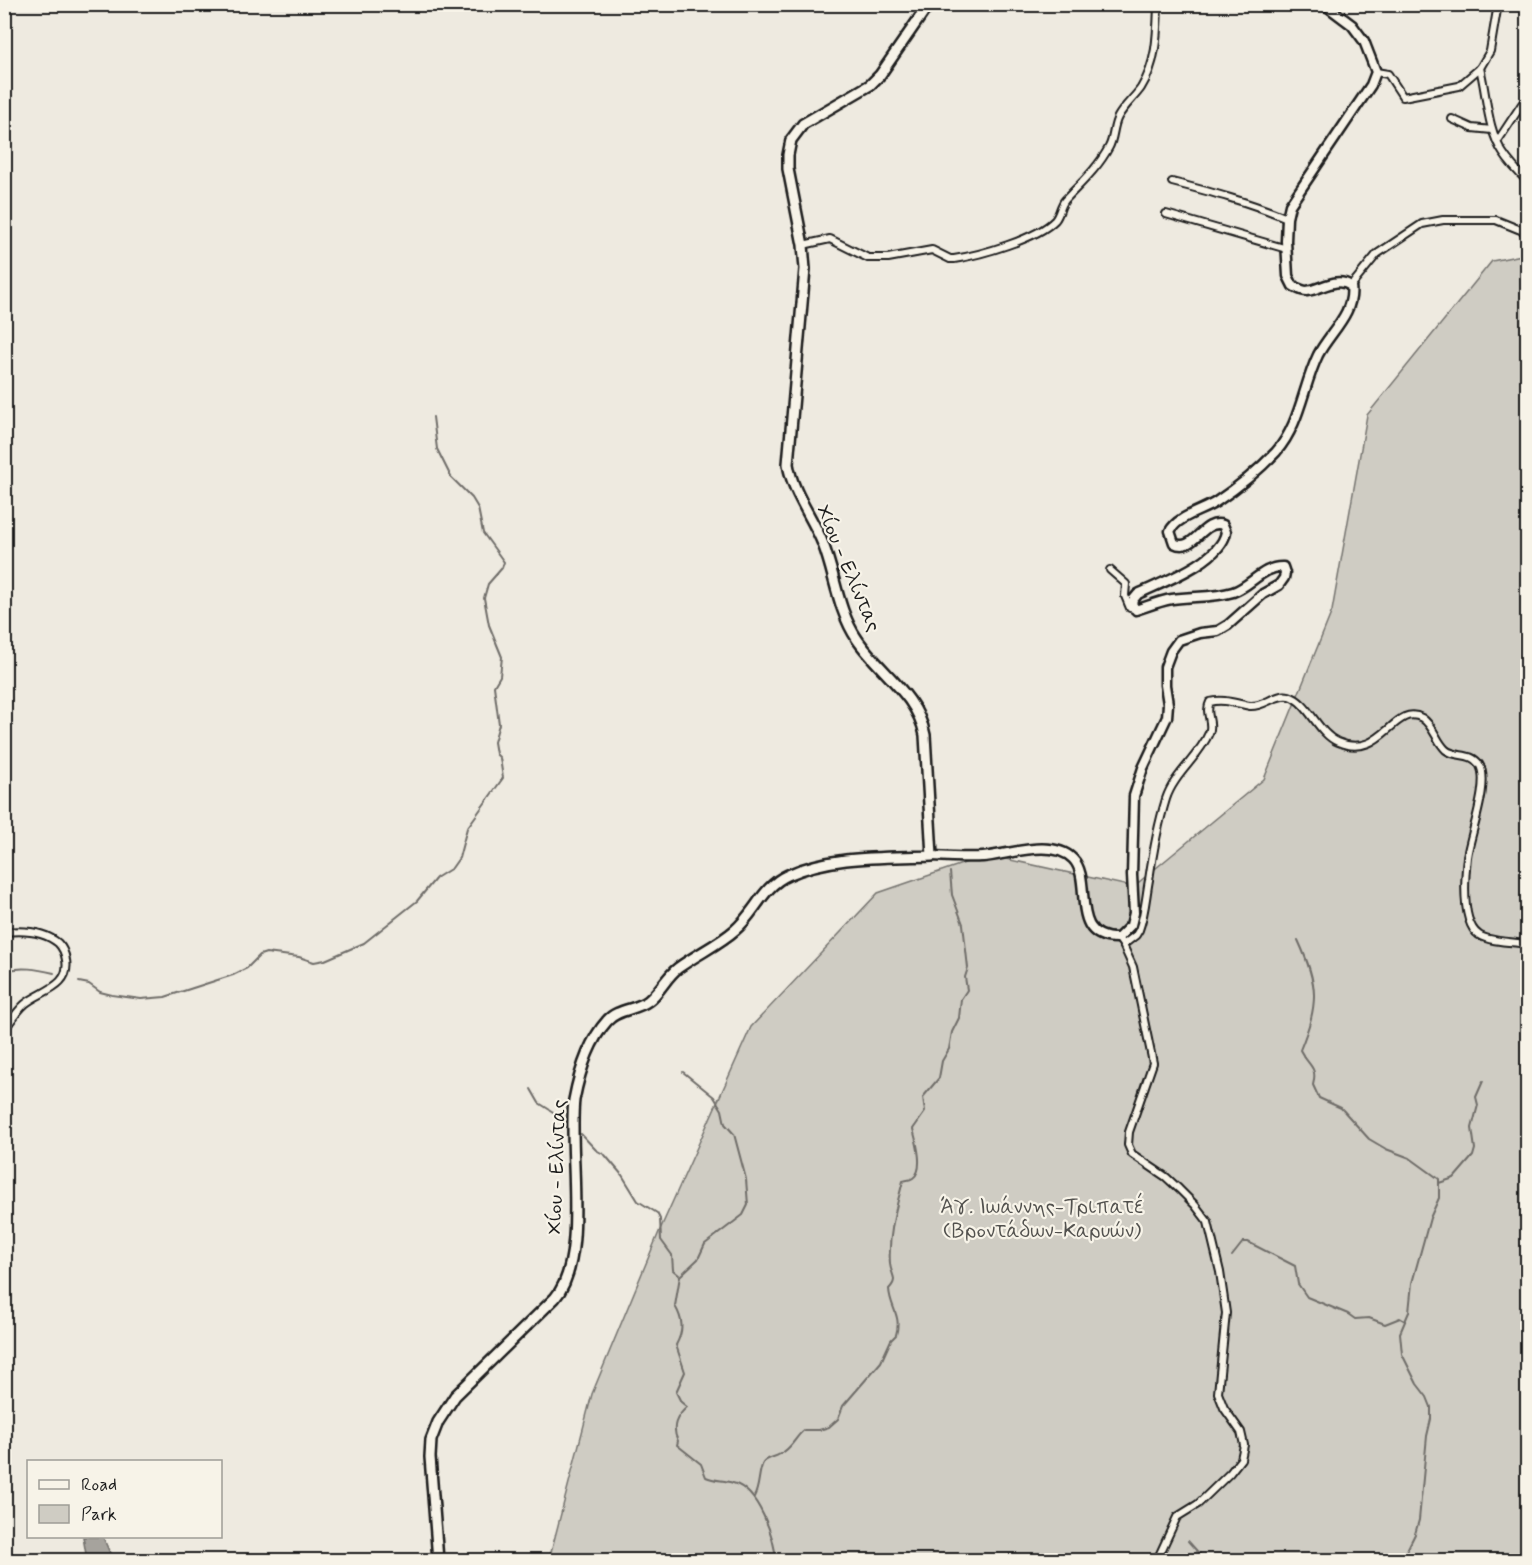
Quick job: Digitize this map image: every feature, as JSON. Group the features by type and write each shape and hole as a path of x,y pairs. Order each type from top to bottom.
{"main road":[{"name":"Χίου - Ελίντας","path":"438,1560 430,1457 433,1434 455,1396 555,1298 566,1280 571,1264 574,1222 574,1104 582,1073 603,1026 611,1016 646,1002 678,968 737,928 763,894 782,878 813,866 835,861 932,856 926,747 921,720 900,688 869,655 851,630 822,542 791,480 788,464 805,287 803,245 788,169 791,140 803,124 870,85 880,75 929,4"}],"street":[{"path":"803,245 830,239 868,258 888,258 932,250 954,259 1016,242 1051,223 1059,215 1060,207 1085,180 1107,150 1119,116 1144,82 1155,55 1158,4"},
{"path":"1324,4 1358,32 1369,50 1376,72 1365,95 1290,205 1287,218 1288,276 1293,286 1306,291 1340,282 1351,286"},
{"path":"1376,72 1388,74 1401,95 1406,97 1459,86 1480,68 1490,51 1498,4"},
{"path":"1480,68 1492,130 1503,154 1527,182"},
{"path":"1497,142 1522,104 1527,102"},
{"path":"1452,119 1472,128 1492,130"},
{"path":"1172,182 1226,195 1287,218"},
{"path":"1166,214 1287,249"},
{"path":"1134,609 1133,600 1138,594 1202,561 1222,543 1226,532 1223,525 1218,523 1208,526 1190,543 1180,546 1174,543 1170,531 1176,523 1214,503 1242,482 1284,441 1318,355 1348,309 1351,301 1351,286 1377,254 1422,224 1443,220 1496,220 1527,233"},
{"path":"1110,570 1126,584 1127,605 1136,610 1166,600 1236,591 1270,569 1280,566 1284,570 1284,578 1279,585 1263,594 1228,625 1218,631 1200,633 1179,640 1171,651 1166,668 1167,717 1143,768 1134,796 1132,875 1134,913 1128,930 1120,941"},
{"path":"932,856 988,857 1035,849 1063,852 1073,859 1079,868 1083,904 1090,924 1102,936 1120,941 1136,934 1141,926 1155,840 1167,797 1170,789 1209,734 1211,727 1207,709 1210,702 1225,700 1252,706 1285,696 1297,700 1325,733 1334,740 1344,745 1357,746 1374,741 1405,716 1415,715 1429,723 1448,751 1474,759 1479,765 1484,780 1467,856 1466,891 1469,921 1479,935 1485,938 1527,944"},
{"path":"4,932 38,933 51,938 61,946 67,965 58,984 26,1002 4,1030"},
{"path":"1120,941 1129,956 1136,980 1153,1063 1130,1132 1128,1145 1132,1154 1166,1177 1195,1205 1208,1222 1220,1272 1226,1313 1218,1393 1224,1408 1241,1432 1244,1444 1241,1459 1230,1473 1198,1504 1177,1517 1157,1560"}],"green space":[{"name":"Άγ. Ιωάννης-Τριπατέ (Βροντάδων-Καρυών)","path":"1527,254 1527,1560 549,1560 592,1394 659,1232 751,1027 878,893 988,855 1133,887 1264,779 1332,611 1367,415 1492,261"}],"shaded area":[{"path":"83,1538 103,1538 113,1560 87,1560"}],"waterway":[{"path":"79,982 89,984 100,992 112,995 141,999 165,997 233,975 247,968 260,955 266,953 299,957 314,962 325,960 364,943 417,901 436,878 452,868 459,858 467,828 503,778 500,758 496,754 494,742 499,724 494,686 500,676 502,657 489,625 484,598 488,584 502,568 504,562 483,533 478,508 472,498 451,477 437,449 433,417"},
{"path":"754,1497 763,1463 788,1449 804,1430 829,1427 838,1419 843,1406 881,1362 891,1340 896,1335 898,1322 889,1289 894,1282 890,1264 893,1222 903,1181 910,1180 917,1174 919,1155 913,1129 925,1112 923,1097 939,1078 942,1061 949,1049 952,1032 959,1018 961,999 967,990 965,977 968,968 963,924 952,895 950,872"},
{"path":"1298,940 1310,970 1314,995 1311,1019 1300,1050 1313,1070 1313,1085 1319,1098 1341,1108 1369,1139 1386,1149 1410,1158 1439,1179 1439,1198 1430,1218 1412,1283 1409,1312 1400,1333 1402,1354 1431,1407 1419,1520 1402,1560"},
{"path":"4,971 29,969 54,973"},
{"path":"681,1275 698,1259 705,1244 743,1215 748,1205 746,1179 734,1134 725,1124 722,1110 714,1097 683,1072"},
{"path":"1439,1183 1454,1178 1473,1156 1475,1149 1472,1128 1478,1105 1476,1097 1483,1081"},
{"path":"531,1089 539,1103 561,1117"},
{"path":"581,1134 596,1150 605,1155 622,1175 638,1201 657,1213 660,1219 661,1240 672,1255 673,1270 680,1276 675,1306 680,1316 681,1330 676,1345 685,1372 676,1392 681,1402 687,1407 676,1422 677,1445 701,1464 706,1477 742,1487 758,1504 772,1539 776,1560"},
{"path":"1232,1256 1243,1242 1248,1242 1295,1266 1298,1284 1307,1297 1355,1319 1369,1318 1385,1324 1400,1318 1405,1321"},
{"path":"1188,1541 1205,1560"}]}
